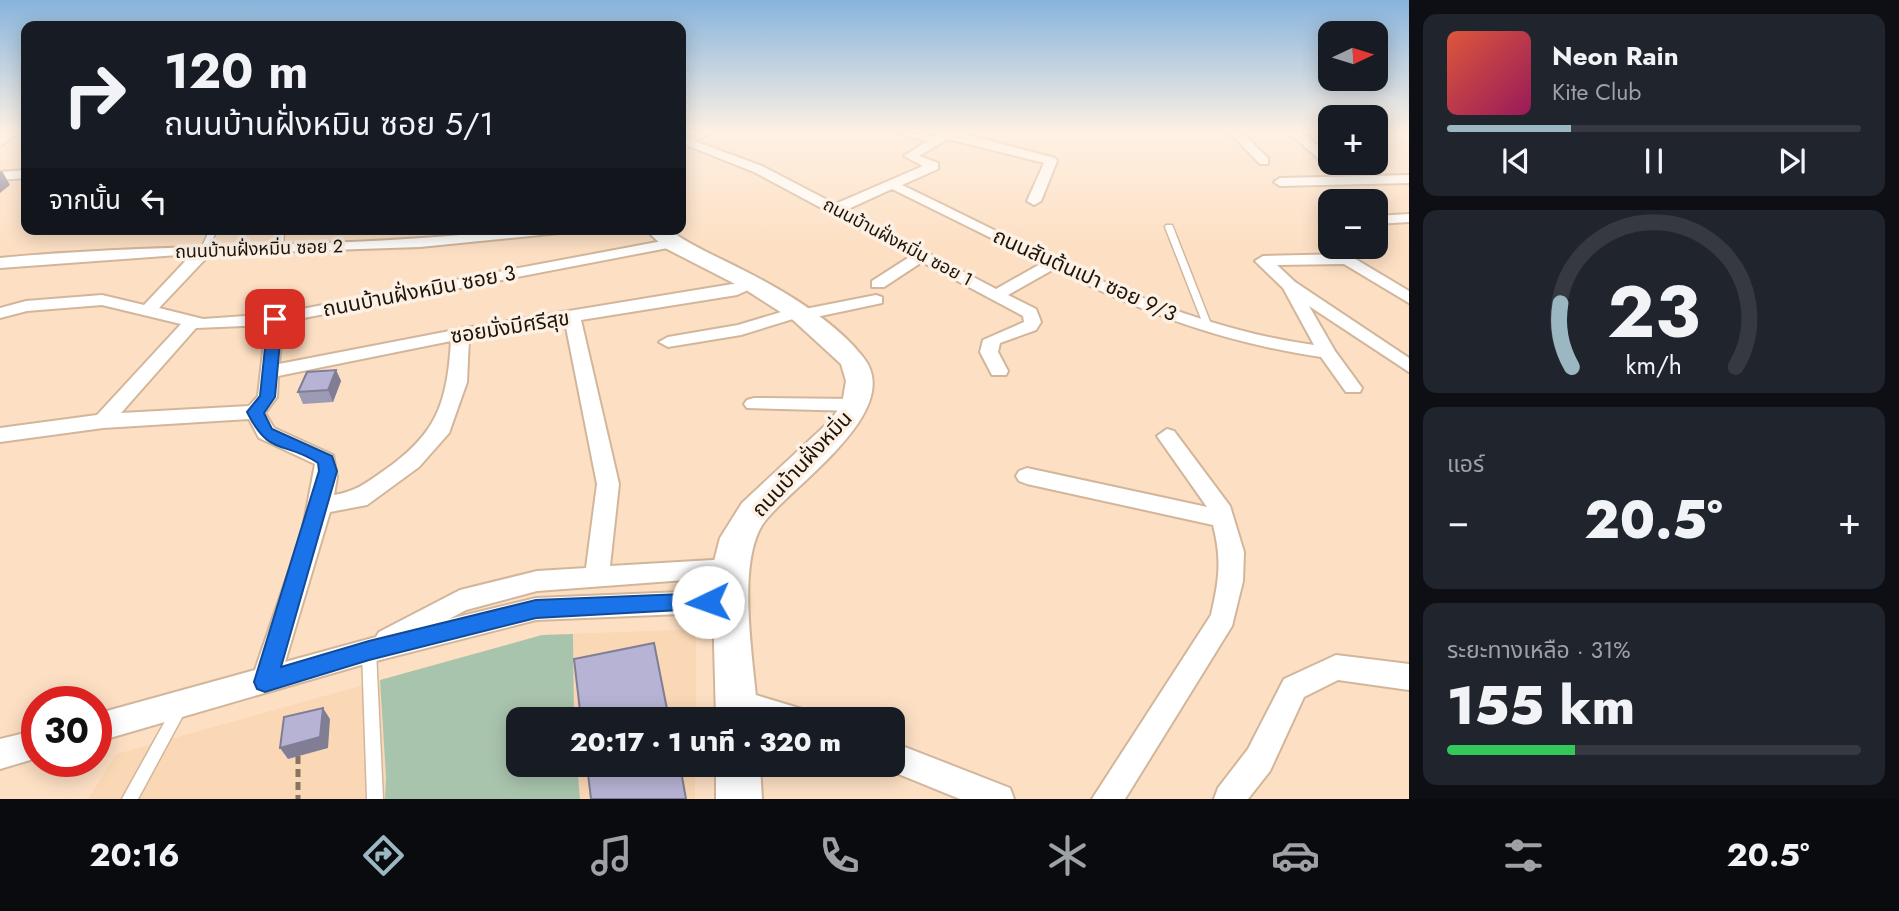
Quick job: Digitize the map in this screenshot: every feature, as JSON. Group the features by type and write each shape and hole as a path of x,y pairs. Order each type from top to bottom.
{"street":[{"name":"ถนนบ้านฝั่งหมิ่น ซอย 1","path":"759,169 998,294 1033,318 1030,326 992,340 989,352 999,371"},
{"path":"836,209 926,169"},
{"path":"1034,201 1047,169"},
{"path":"0,176 21,174"},
{"path":"1280,182 1409,179"},
{"name":"ถนนสันต้นเปา ซอย 9/3","path":"891,184 1126,298 1209,329 1275,345 1327,352"},
{"path":"1388,219 1409,218"},
{"name":"ถนนบ้านฝั่งหมิ่น ซอย 2","path":"2,265 76,255 450,242 509,235"},
{"name":"ถนนบ้านฝั่งหมิ่น","path":"664,236 800,313 853,361 860,381 856,405 840,428 754,512 737,538 730,569 736,707"},
{"name":"ถนนบ้านฝั่งหมิน ซอย 3","path":"0,313 26,306 102,300 149,309 192,322 231,324 275,319 664,236"},
{"path":"149,309 204,251"},
{"path":"668,342 741,330 877,292 921,256"},
{"path":"1409,298 1348,259 1264,261 1290,285 1409,366"},
{"path":"998,294 1054,263"},
{"name":"ซอยมั่งมีศรีสุข","path":"268,372 460,334 737,289 751,283"},
{"path":"1290,285 1327,352 1353,388"},
{"path":"572,317 608,484 597,577"},
{"path":"256,412 267,397 275,319"},
{"path":"103,421 192,322"},
{"path":"320,506 359,499 412,462 442,428 458,382 460,334"},
{"path":"754,404 856,405"},
{"path":"0,435 103,421 256,412"},
{"path":"256,412 266,433 326,460 328,471 320,506 265,682"},
{"path":"1107,799 1223,618 1231,581 1231,552 1224,519 1211,491 1167,436"},
{"path":"1027,476 1224,519"},
{"path":"369,651 460,601 537,581 730,569"},
{"path":"112,724 369,651 536,609 730,601"},
{"path":"1228,799 1259,760 1294,688 1336,667 1409,677"},
{"path":"0,754 21,748"},
{"path":"905,762 999,799"},
{"path":"738,777 739,799"}],"lane":[{"path":"1168,227 1209,329"},
{"path":"204,251 212,235"},
{"path":"279,249 280,235"},
{"path":"369,651 375,799"},
{"path":"130,799 183,704"}],"path":[{"path":"298,756 299,799"}],"shaded area":[{"path":"696,629 696,707 506,707 506,777 695,777 695,799 88,799 102,777 112,777 112,760 116,754 542,635"}],"green space":[{"path":"573,634 574,707 506,707 506,777 578,777 580,799 385,799 380,680 542,635"}],"building":[{"path":"336,370 328,390 298,392 307,372"},
{"path":"654,643 667,707 580,707 574,659"},
{"path":"323,708 320,737 280,748 284,717"},
{"path":"588,777 682,777 686,799 591,799"}],"route":[{"path":"275,319 267,397 256,412 266,433 291,446 318,455 326,460 328,471 320,506 265,682 369,651 536,609 708,602"}]}
